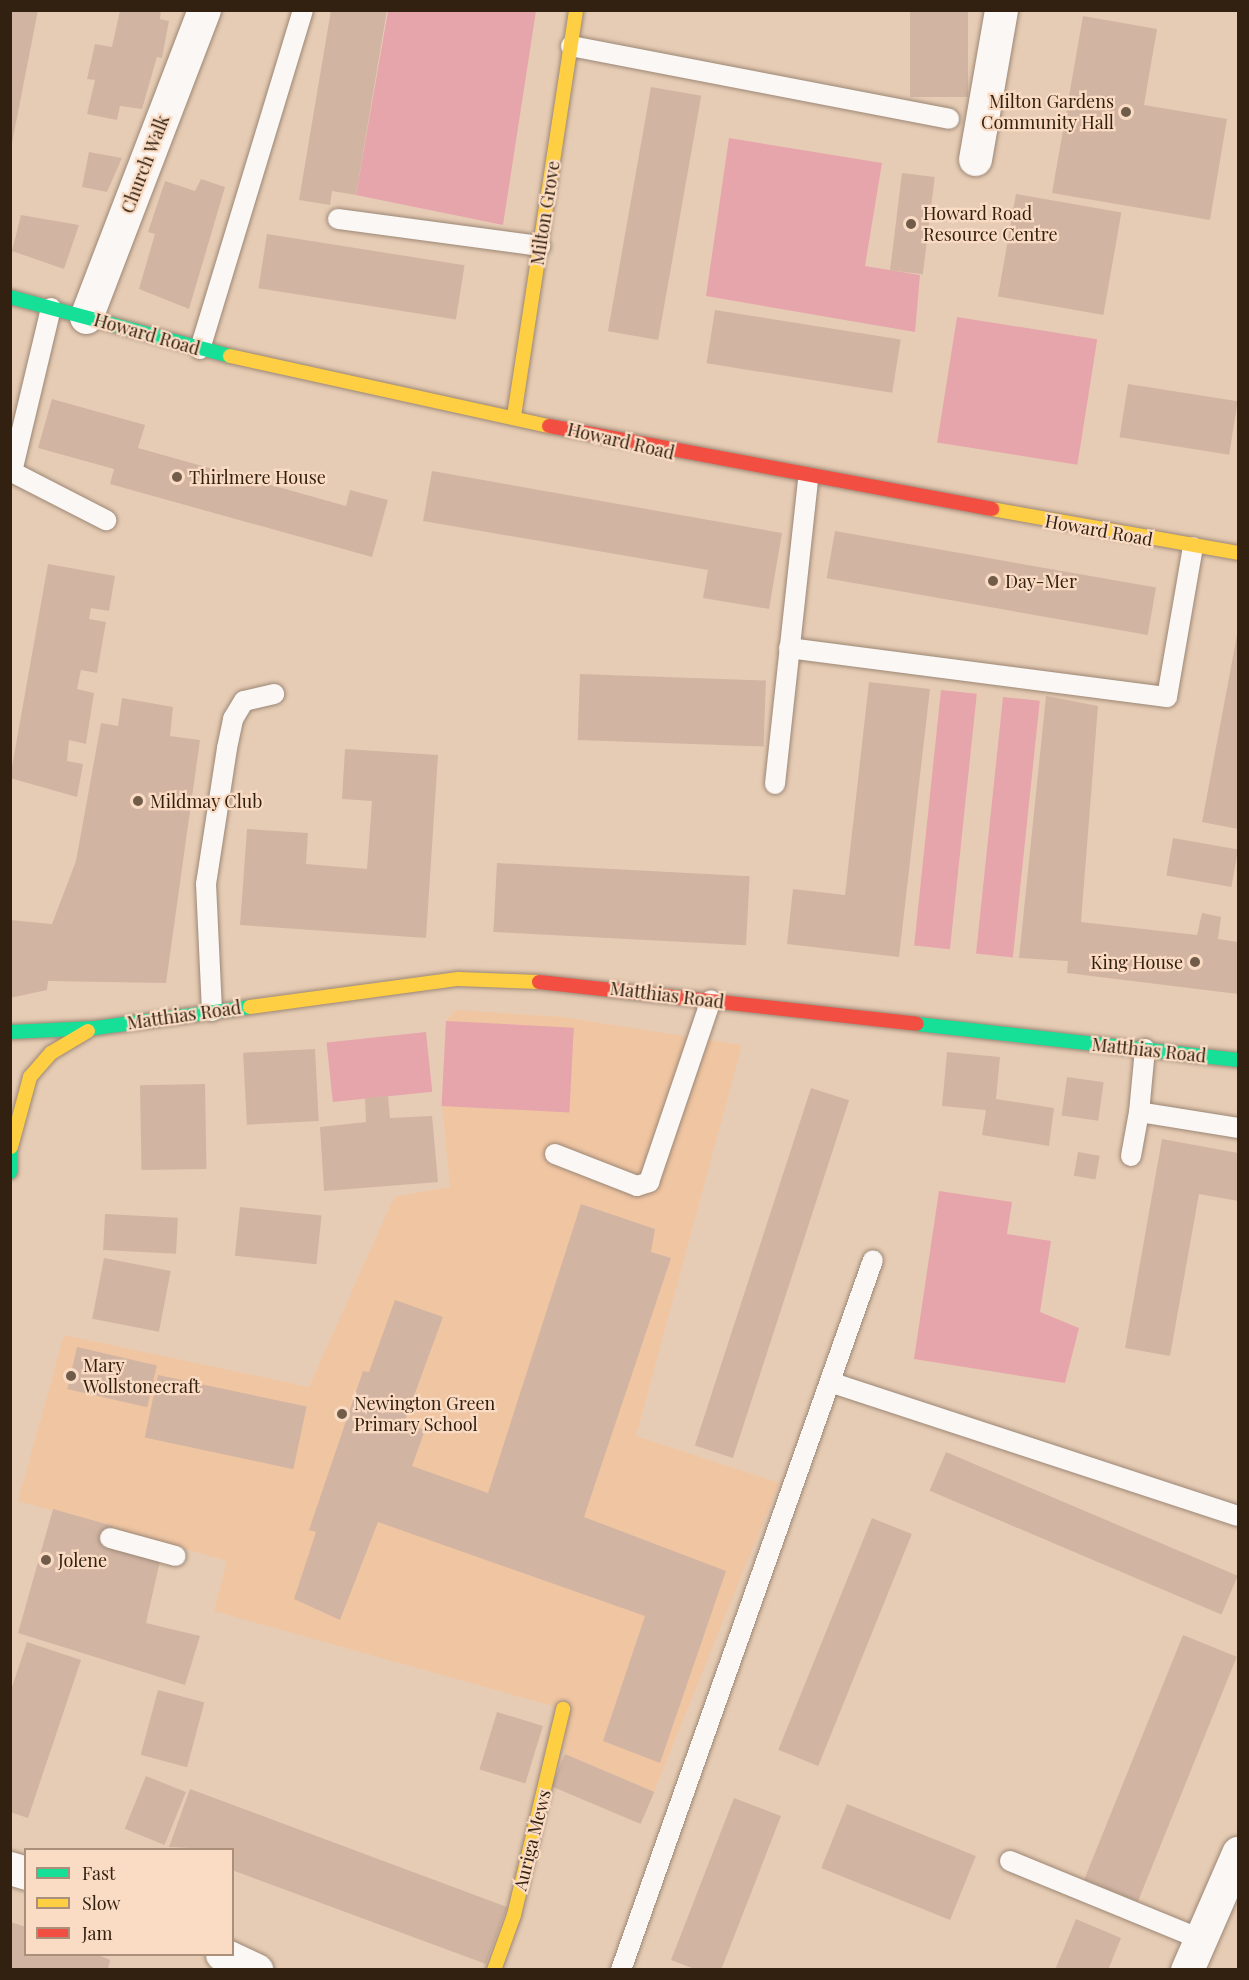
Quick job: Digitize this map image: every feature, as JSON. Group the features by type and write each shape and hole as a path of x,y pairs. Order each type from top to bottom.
{"street":[{"name":"Church Walk","path":"86,317 204,10"},
{"name":"Milton Grove","path":"514,416 576,10"},
{"path":"975,159 1001,10"},
{"name":"Howard Road","path":"10,297 200,349 808,479 1193,547 1239,553"},
{"name":"Matthias Road","path":"10,1032 95,1028 458,979 560,983 1239,1060"},
{"name":"Matthias Road","path":"10,1172 11,1147 30,1077 51,1053 95,1028"},
{"name":"Auriga Mews","path":"494,1970 514,1915 563,1709"},
{"path":"1187,1970 1239,1853"},
{"path":"226,1956 257,1970"}],"lane":[{"path":"200,349 303,10"},
{"path":"571,46 949,119"},
{"path":"338,219 540,246"},
{"path":"51,308 12,472 106,520"},
{"path":"775,784 808,479"},
{"path":"789,648 1167,697 1193,547"},
{"path":"212,1011 206,884 227,748 233,719 244,701 274,694"},
{"path":"555,1154 637,1186 650,1182 711,1000"},
{"path":"1131,1156 1139,1112 1145,1049"},
{"path":"1139,1112 1239,1128"},
{"path":"621,1970 873,1260"},
{"path":"830,1383 1239,1516"},
{"path":"110,1538 176,1556"},
{"path":"1011,1862 1200,1939"}],"shaded area":[{"path":"388,11 536,11 503,225 356,195"},
{"path":"729,138 882,163 865,266 920,275 915,332 706,296"},
{"path":"957,317 1097,339 1077,465 937,442"},
{"path":"941,690 977,694 950,949 914,946"},
{"path":"1003,697 1040,701 1013,957 976,954"},
{"name":"Newington Green Primary School","path":"456,1010 562,1017 742,1045 636,1436 779,1483 654,1792 565,1754 563,1709 214,1611 227,1561 18,1501 64,1335 309,1387 394,1197 450,1187 442,1106 446,1021"},
{"path":"446,1021 574,1028 569,1113 442,1106"},
{"path":"426,1032 432,1092 333,1102 327,1042"},
{"path":"939,1191 1012,1202 1007,1234 1051,1241 1040,1312 1079,1328 1065,1383 914,1359"}],"building":[{"path":"10,10 38,10 12,143 10,143"},
{"path":"120,10 161,10 160,19 169,21 162,58 157,57 142,109 120,106 117,120 87,114 95,80 87,79 95,44 112,47"},
{"path":"331,10 387,10 356,195 332,191 330,205 299,200"},
{"path":"910,10 968,10 968,97 910,97"},
{"name":"Milton Gardens Community Hall","path":"1083,16 1157,29 1144,105 1227,119 1210,220 1052,193"},
{"path":"651,87 701,96 658,340 608,331"},
{"path":"89,152 122,158 107,192 82,187"},
{"name":"Howard Road Resource Centre","path":"902,173 935,177 923,274 890,270"},
{"path":"201,179 225,187 189,309 139,289 155,234 148,232 165,181 195,191"},
{"path":"1016,194 1121,213 1103,315 998,296"},
{"path":"21,215 79,225 64,269 12,251"},
{"path":"267,234 465,265 456,320 258,288"},
{"path":"715,310 901,339 892,393 707,363"},
{"path":"1128,384 1238,401 1229,455 1120,437"},
{"name":"Thirlmere House","path":"52,399 145,425 138,448 346,506 350,490 388,500 372,557 110,484 114,469 38,448"},
{"path":"432,471 782,533 769,609 703,598 708,570 423,521"},
{"path":"835,531 1156,588 1148,635 827,578"},
{"path":"48,564 115,576 109,611 91,608 89,619 106,622 97,673 81,670 77,689 94,693 86,744 69,740 67,761 83,764 77,797 10,778"},
{"path":"1238,635 1238,829 1202,822"},
{"path":"580,674 766,680 764,746 578,740"},
{"path":"869,682 930,689 899,957 787,944 793,889 845,895"},
{"path":"1046,696 1098,706 1081,922 1197,935 1202,913 1221,917 1218,939 1238,942 1238,994 1067,973 1068,961 1019,958"},
{"name":"Mildmay Club","path":"122,698 173,707 170,736 200,740 166,983 48,981 47,990 10,998 10,920 52,924 76,861 101,723 118,726"},
{"path":"345,749 438,755 426,938 240,925 247,829 308,833 306,864 367,869 372,801 342,799"},
{"path":"1173,838 1238,849 1231,887 1166,875"},
{"path":"497,863 750,876 746,945 493,932"},
{"path":"315,1049 319,1121 247,1125 243,1053"},
{"path":"947,1052 1000,1057 996,1099 1054,1108 1049,1146 982,1135 986,1110 942,1106"},
{"path":"1067,1077 1104,1082 1098,1121 1062,1116"},
{"path":"205,1084 206,1169 141,1170 140,1085"},
{"path":"811,1088 849,1100 733,1458 695,1446"},
{"path":"388,1096 390,1118 432,1116 438,1182 324,1191 320,1127 366,1122 365,1098"},
{"path":"1162,1139 1238,1153 1238,1201 1199,1194 1170,1356 1125,1348"},
{"path":"1078,1152 1100,1156 1095,1179 1074,1176"},
{"path":"581,1204 655,1229 651,1252 671,1258 584,1517 726,1571 660,1763 603,1741 645,1616 378,1522 340,1620 294,1599 316,1532 309,1530 363,1371 369,1372 395,1300 443,1317 404,1423 425,1430 412,1466 488,1493"},
{"path":"240,1207 322,1216 316,1264 235,1256"},
{"path":"105,1214 178,1218 176,1254 103,1250"},
{"path":"104,1258 171,1271 159,1332 92,1319"},
{"path":"77,1347 157,1365 147,1407 67,1389"},
{"path":"158,1375 307,1407 293,1469 145,1438"},
{"path":"946,1452 1238,1576 1221,1615 930,1491"},
{"path":"53,1509 113,1526 107,1546 160,1561 146,1623 200,1636 185,1685 18,1633"},
{"path":"872,1518 912,1534 818,1766 778,1750"},
{"path":"1183,1635 1237,1657 1138,1902 1084,1880"},
{"path":"27,1642 81,1660 28,1818 10,1812 10,1693"},
{"path":"158,1690 204,1702 187,1767 141,1755"},
{"path":"497,1712 543,1726 525,1783 479,1769"},
{"path":"565,1754 654,1792 641,1824 551,1786"},
{"path":"146,1776 186,1792 165,1845 125,1829"},
{"path":"190,1789 507,1907 486,1964 234,1871 234,1848 169,1847"},
{"path":"734,1798 781,1816 721,1970 697,1970 671,1960"},
{"path":"847,1804 976,1856 950,1920 821,1868"},
{"path":"1076,1919 1121,1938 1108,1970 1055,1970"},
{"path":"10,1922 24,1926 24,1956 101,1956 110,1960 108,1970 10,1970"}],"traffic: fast":[{"path":"10,297 230,356"},
{"path":"10,1032 95,1028 250,1007"},
{"path":"917,1024 1238,1060"},
{"path":"10,1146 10,1172"}],"traffic: slow":[{"path":"514,416 576,10"},
{"path":"230,356 549,426"},
{"path":"992,509 1238,553"},
{"path":"250,1007 458,979 539,982"},
{"path":"11,1147 30,1077 51,1053 88,1031"},
{"path":"494,1970 514,1915 563,1709"}],"traffic: jam":[{"path":"549,426 992,509"},
{"path":"539,982 917,1024"}],"place":[{"name":"Milton Gardens Community Hall","path":"1126,112"},
{"name":"Howard Road Resource Centre","path":"911,224"},
{"name":"Thirlmere House","path":"177,477"},
{"name":"Day-Mer","path":"993,581"},
{"name":"Mildmay Club","path":"138,801"},
{"name":"King House","path":"1195,962"},
{"name":"Mary Wollstonecraft","path":"71,1376"},
{"name":"Newington Green Primary School","path":"342,1414"},
{"name":"Jolene","path":"46,1560"}]}
